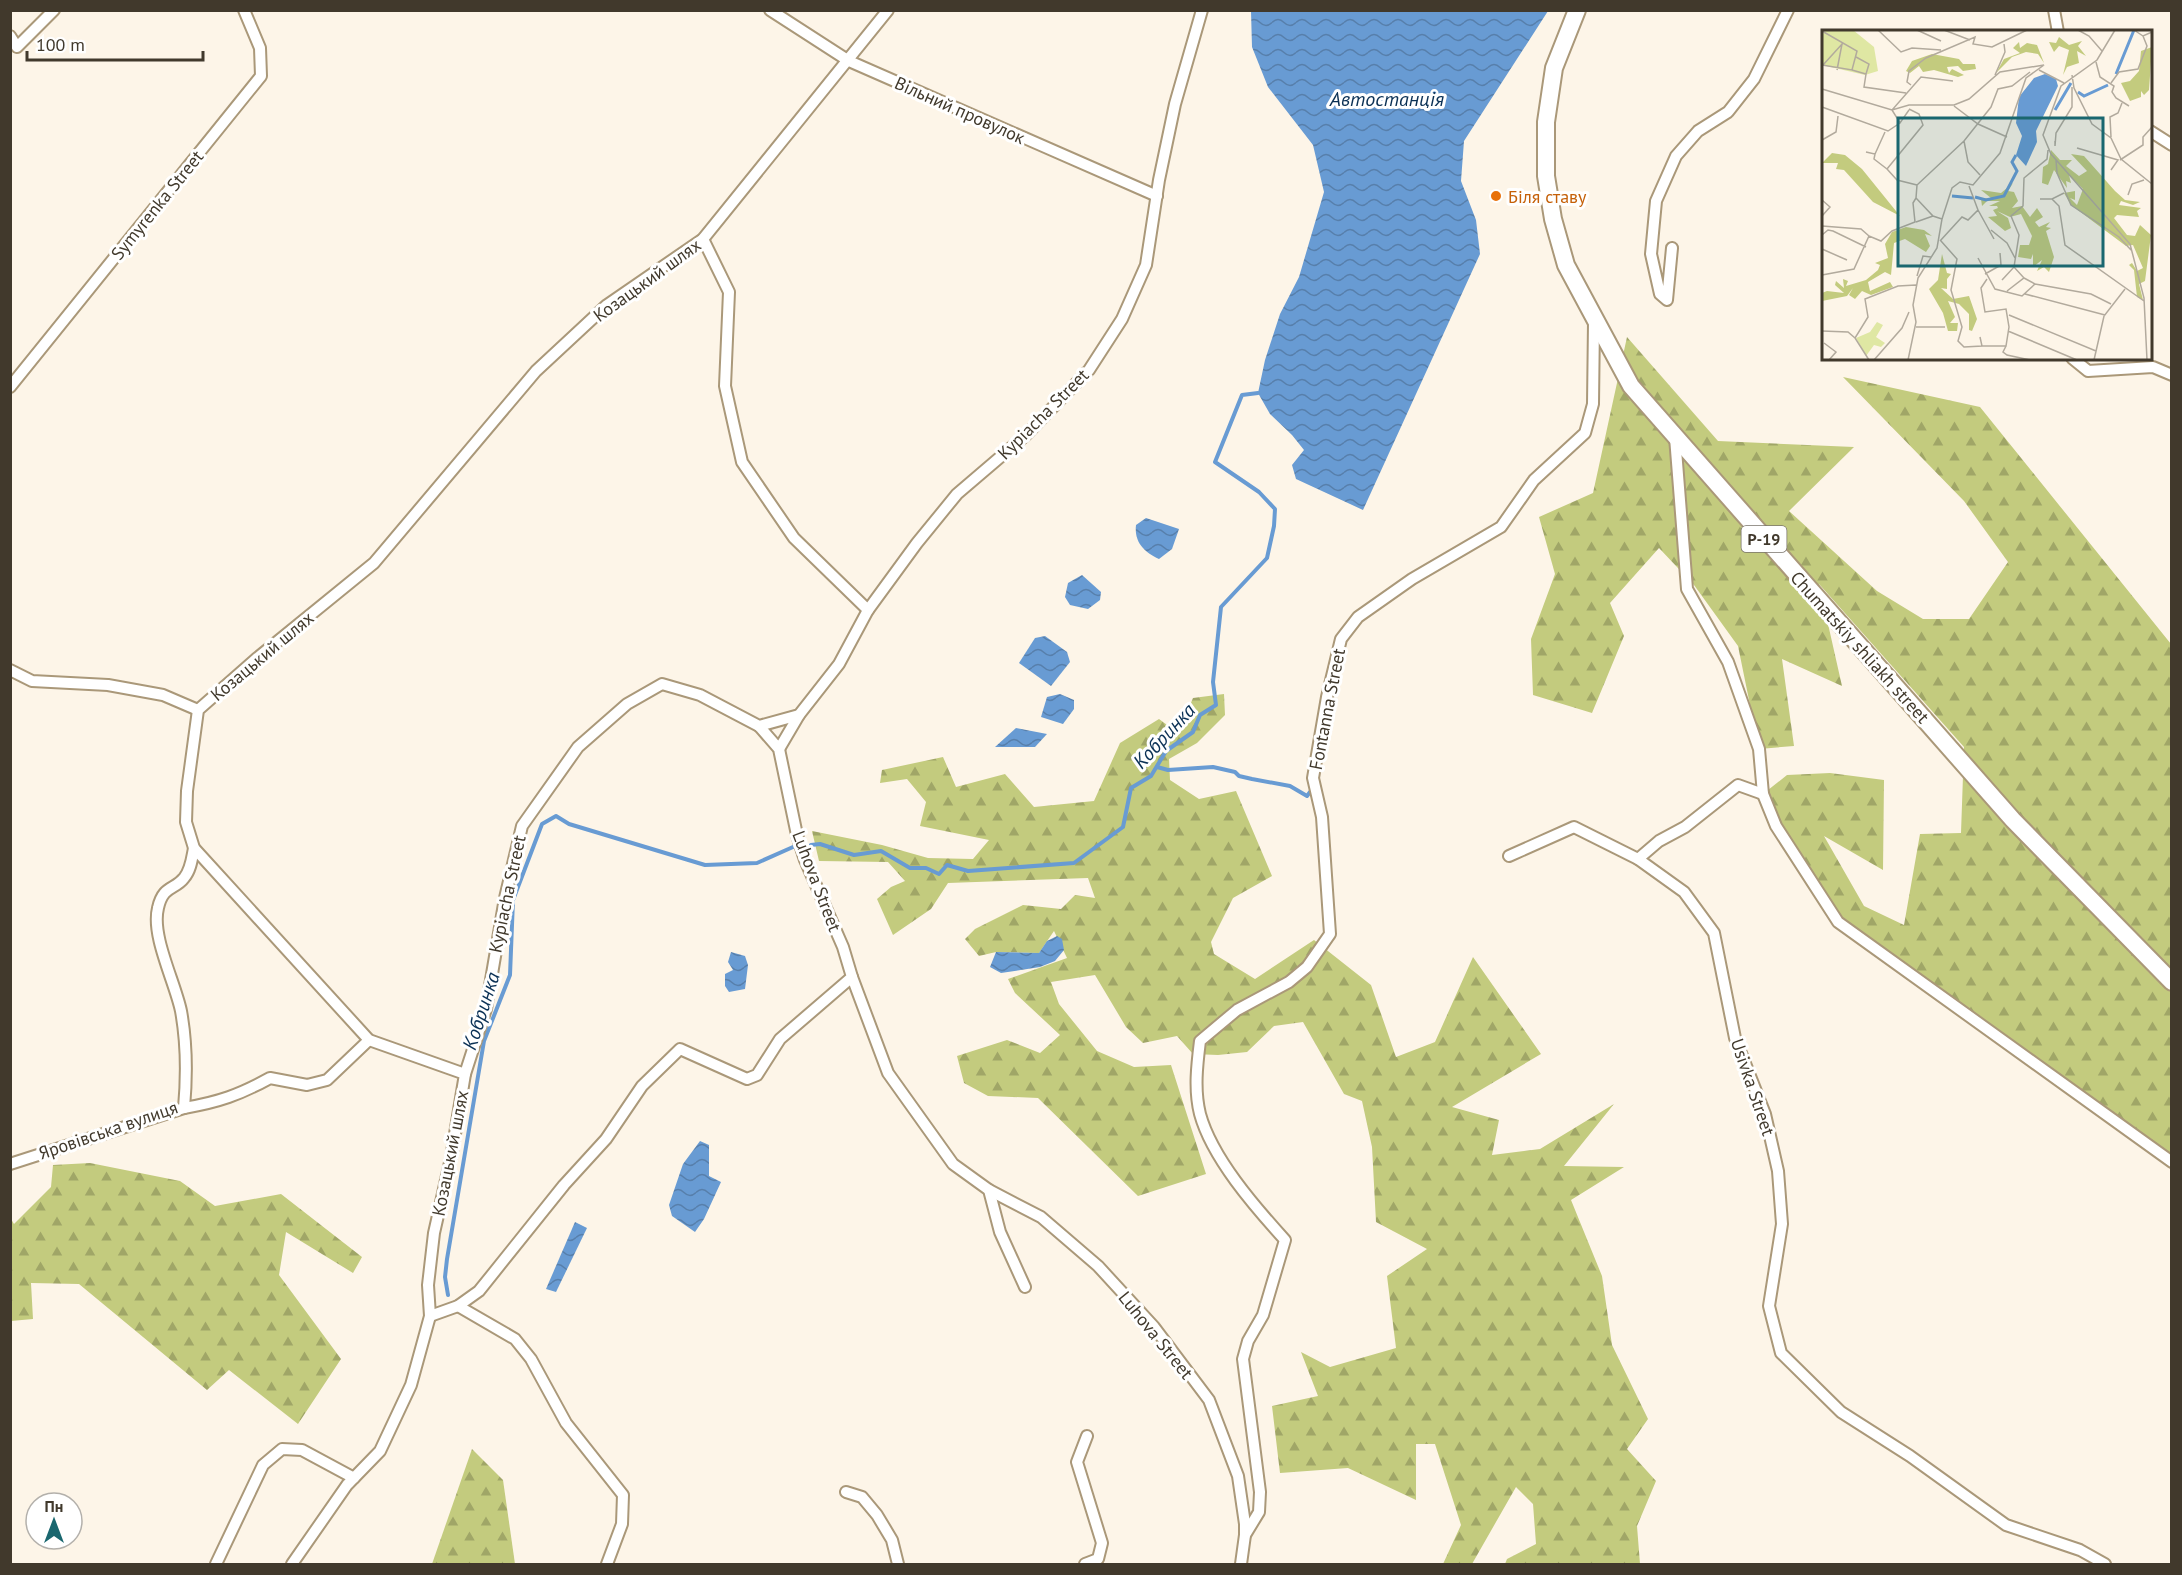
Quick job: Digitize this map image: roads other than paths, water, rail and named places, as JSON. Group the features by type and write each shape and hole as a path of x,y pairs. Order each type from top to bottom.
{"main road":[{"name":"Chumatskiy shliakh street","path":"1577,10 1554,68 1546,122 1546,176 1552,219 1566,265 1630,387 2013,820 2172,982"}],"street":[{"path":"10,36 14,50 54,10"},
{"name":"Symyrenka Street","path":"10,387 261,76 260,48 244,10"},
{"name":"Вільний провулок","path":"770,10 849,60 1157,196"},
{"name":"Козацький шлях","path":"292,1564 347,1485 380,1451 411,1385 430,1316 428,1285 434,1233 451,1158 465,1074 369,1040 194,848 186,822 187,791 198,710 256,659 374,563 536,371 607,304 704,239 888,10"},
{"name":"Kypiacha Street","path":"779,749 799,715 839,664 868,610 917,543 957,494 1026,435 1089,370 1122,319 1146,265 1175,104 1202,10"},
{"path":"1672,248 1667,300 1660,294 1651,254 1656,201 1676,156 1698,131 1728,112 1754,79 1788,10"},
{"path":"2054,10 2058,30"},
{"path":"2152,132 2172,145"},
{"path":"704,239 729,292 725,386 742,462 794,538 868,610"},
{"name":"Fontanna Street","path":"1236,1178 1212,1146 1200,1113 1196,1075 1200,1041 1236,1010 1289,982 1307,968 1330,934 1322,817 1313,778 1327,697 1341,639 1358,617 1412,579 1501,527 1534,480 1585,433 1593,404 1594,319"},
{"path":"2074,360 2088,371 2153,367 2172,375"},
{"path":"1675,437 1686,589 1728,662 1759,749 1763,794 1776,826 1838,922 2172,1162"},
{"path":"10,670 32,681 108,685 163,695 198,710"},
{"name":"Kypiacha Street","path":"465,1074 486,1009 505,898 522,826 578,747 627,704 662,684 700,695 759,726"},
{"path":"779,749 759,726 799,715"},
{"name":"Luhova Street","path":"779,749 797,835 843,946 852,977 888,1073 953,1164 988,1190 1041,1218 1098,1266 1154,1327 1209,1400 1238,1476 1245,1524 1241,1564"},
{"path":"1638,858 1659,841 1684,827 1738,785 1763,794"},
{"name":"Usivka Street","path":"1509,856 1574,827 1638,858 1684,892 1714,933 1735,1038 1765,1114 1778,1171 1782,1224 1769,1306 1781,1353 1841,1412 1910,1456 2006,1525 2080,1550 2105,1564"},
{"name":"Яровівська вулиця","path":"10,1164 184,1108 187,1046 180,1008 157,927 158,908 166,890 183,880 190,869 194,848"},
{"path":"430,1316 458,1306 479,1291 564,1185 606,1139 642,1086 680,1049 747,1079 757,1075 780,1039 852,977"},
{"path":"184,1108 217,1102 243,1093 270,1078 308,1085 327,1080 369,1040"},
{"name":"Luhova Street","path":"1236,1178 1262,1215 1285,1240 1263,1315 1248,1341 1243,1359 1260,1492 1259,1512 1245,1535"},
{"path":"988,1190 1000,1232 1025,1287"},
{"path":"458,1306 515,1339 531,1359 567,1424 623,1495 622,1524 607,1564"},
{"path":"1085,1564 1098,1560 1102,1542 1077,1462 1087,1436"},
{"path":"216,1564 263,1465 282,1449 302,1450 354,1478"},
{"path":"846,1492 862,1497 877,1515 892,1540 898,1564"}],"water":[{"name":"Автостанція","path":"1251,11 1548,11 1464,141 1461,181 1476,220 1480,254 1363,510 1296,479 1292,465 1304,450 1270,414 1258,393 1265,360 1280,314 1299,277 1324,192 1313,145 1268,87 1252,47"},
{"path":"1146,518 1179,529 1172,549 1159,559 1145,550 1138,541 1136,525"},
{"path":"1082,575 1101,592 1100,600 1088,609 1070,605 1065,597 1068,583"},
{"path":"1045,636 1067,652 1070,662 1051,686 1019,663 1035,638"},
{"path":"1060,694 1074,700 1074,709 1063,724 1041,717 1047,697"},
{"path":"1016,728 1047,734 1035,747 995,747"},
{"path":"1057,936 1062,939 1064,950 1055,961 1040,967 1001,973 990,967 996,952 1039,953 1047,941"},
{"path":"731,952 745,956 748,965 745,989 729,992 725,986 725,974 733,970 728,962"},
{"path":"700,1141 709,1145 709,1176 721,1182 704,1219 695,1232 672,1216 669,1205 683,1164"},
{"path":"575,1222 587,1228 556,1292 546,1289"}],"waterway":[{"name":"Кобринка","path":"811,845 820,844 854,855 881,851 910,868 926,868 939,874 947,865 968,871 1074,863 1123,827 1131,788 1151,776 1166,751 1193,732 1200,715 1216,705 1213,682 1221,607 1267,558 1275,509 1259,492 1215,462 1242,395 1258,393"},
{"path":"1157,767 1168,770 1213,767 1235,772 1239,776 1290,786 1307,796 1310,792"},
{"name":"Кобринка","path":"448,1295 445,1277 447,1259 484,1041 510,975 513,900 542,824 556,816 569,824 705,865 757,863 793,847"}],"place":[{"name":"Біля ставу","path":"1496,196"}]}
